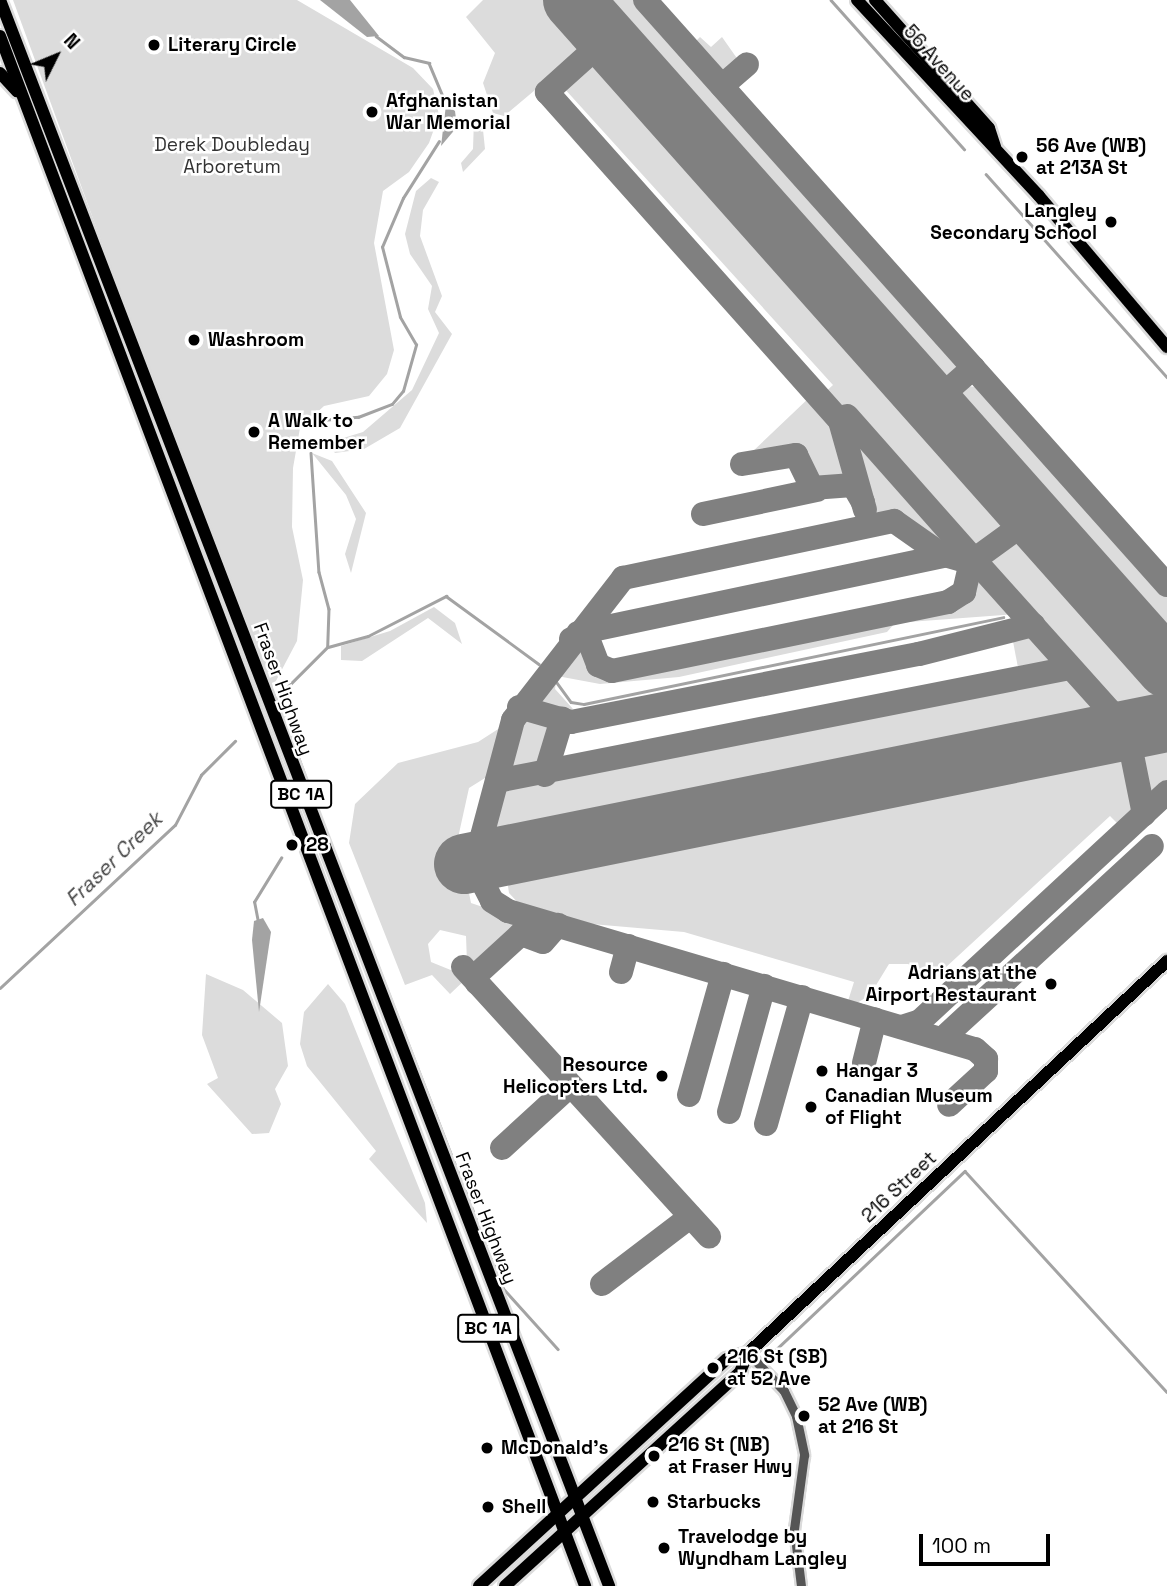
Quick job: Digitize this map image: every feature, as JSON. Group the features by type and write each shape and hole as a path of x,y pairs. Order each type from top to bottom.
{"main road":[{"name":"Fraser Highway","path":"0,0 608,1586"},
{"name":"56 Avenue","path":"857,0 980,138 995,147 1167,347"},
{"name":"56 Avenue","path":"875,0 989,128 995,147"},
{"name":"Fraser Highway","path":"0,36 585,1586"},
{"path":"0,73 22,96"},
{"name":"216 Street","path":"505,1586 740,1372 748,1353 1167,961"},
{"name":"216 Street","path":"479,1586 727,1359 748,1353"}],"street":[{"path":"748,1353 783,1391 796,1416 804,1455 794,1530 801,1586"}],"green space":[{"name":"Derek Doubleday Arboretum","path":"13,0 297,0 413,68 433,89 439,115 429,143 409,172 383,191 374,243 394,350 387,374 369,396 324,406 300,428 293,468 292,527 303,580 297,641 268,696"},
{"path":"483,0 554,0 591,43 504,116 493,113 483,83 495,53 466,17"},
{"path":"594,0 639,0 958,358 957,376 935,383"},
{"path":"700,37 711,47 722,37 741,64 726,77 695,42"},
{"path":"600,53 1014,519 1014,523 980,548 948,549 905,516 873,516 852,430 822,395 833,385 563,87"},
{"path":"474,119 482,120 485,149 463,172 461,163 473,149"},
{"path":"431,178 439,182 423,210 420,236 442,296 435,312 452,334 400,428 364,449 335,453 327,443 363,432 412,390 439,333 428,309 432,286 410,254 405,234 416,191"},
{"path":"967,386 984,388 1167,593 1167,644 958,408 959,392"},
{"path":"812,395 845,435 854,476 813,484 797,447 750,454"},
{"path":"312,453 332,461 366,513 351,573 345,554 356,519 346,495"},
{"path":"1022,532 1167,691 1167,707 1121,716 986,562"},
{"path":"977,569 1017,614 895,623 887,632 679,677 600,684 557,676 555,689 573,709 561,713 533,699 579,643 609,674 952,604 967,594"},
{"path":"434,607 455,623 462,644 428,618 362,661 341,660 341,646 390,631"},
{"path":"1032,630 1054,659 1045,668 1019,673 1012,636"},
{"path":"1069,673 1108,719 510,839 495,830 506,785"},
{"path":"534,713 551,727 539,768 507,776 520,716"},
{"path":"506,724 493,773 469,788 458,838 471,903 521,920 521,927 474,969 467,963 466,936 440,930 428,944 431,962 468,977 450,994 432,975 405,985 349,843 355,804 398,763 478,742"},
{"path":"1167,736 1167,783 1146,802 1135,742"},
{"path":"1124,745 1137,810 1120,826 1110,816 945,968 954,978 949,982 908,964 889,964 870,995 857,1003 848,1001 854,982 684,932 580,923 521,906 509,893 507,880 515,868"},
{"path":"206,974 243,990 282,1023 288,1066 275,1089 281,1104 269,1133 252,1134 207,1084 218,1078 202,1035"},
{"path":"328,984 345,1004 425,1203 427,1223 369,1159 376,1151 307,1066 300,1044 304,1012"}],"shaded area":[{"path":"320,0 350,0 379,36 367,37"},
{"path":"446,105 455,111 457,127 441,146"},
{"path":"263,918 271,932 259,1012 252,940 254,921"}],"waterway":[{"path":"831,0 964,149"},
{"name":"Fraser Creek","path":"376,36 404,57 429,63 447,106"},
{"name":"Fraser Creek","path":"322,420 358,417 392,404 403,391 416,345 400,317 382,247 403,198 439,141"},
{"path":"986,174 1167,377"},
{"name":"Fraser Creek","path":"311,453 319,572 329,609 328,647 277,698 316,805"},
{"path":"328,647 368,636 446,596 539,664"},
{"path":"555,680 571,702 584,704 1003,617"},
{"name":"Fraser Creek","path":"0,988 175,825 201,775 235,741"},
{"path":"327,834 503,1288 558,1349"},
{"path":"258,922 254,902 281,858"},
{"path":"767,1358 965,1171 1167,1392"}],"taxiway":[{"path":"645,0 1167,585"},
{"path":"607,38 547,92 840,421 865,510"},
{"path":"722,86 747,64"},
{"path":"932,404 973,368"},
{"path":"847,416 976,562"},
{"path":"742,464 796,455 812,488 853,485 863,502"},
{"path":"703,514 817,490"},
{"path":"571,639 589,641 598,665 612,671 948,602 964,592 971,562 1033,517"},
{"path":"502,856 488,853 482,836 513,720 623,578 894,521 941,554 979,565 1127,730 1144,814"},
{"path":"578,633 947,555"},
{"path":"519,707 571,722 919,654 1033,625"},
{"path":"497,781 1070,668"},
{"path":"545,775 562,719"},
{"path":"902,1027 920,1021 1167,792"},
{"path":"942,1039 1152,846"},
{"path":"502,856 485,868 482,881 492,901 508,911 975,1049 986,1059 986,1071 949,1105"},
{"path":"477,983 475,976 521,934 543,942 558,925"},
{"path":"621,972 628,946"},
{"path":"463,967 709,1236"},
{"path":"689,1095 723,974"},
{"path":"729,1112 764,986"},
{"path":"766,1124 802,997"},
{"path":"864,1063 875,1019"},
{"path":"502,1148 570,1086"},
{"path":"602,1284 690,1217"}],"runway":[{"path":"573,0 1167,668"},
{"path":"464,864 1167,722"}],"place":[{"name":"Literary Circle","path":"154,45"},
{"name":"Afghanistan War Memorial","path":"372,112"},
{"name":"56 Ave (WB) at 213A St","path":"1022,157"},
{"name":"Langley Secondary School","path":"1111,222"},
{"name":"Washroom","path":"194,340"},
{"name":"A Walk to Remember","path":"254,432"},
{"name":"28","path":"292,845"},
{"name":"Adrians at the Airport Restaurant","path":"1051,984"},
{"name":"Hangar 3","path":"822,1071"},
{"name":"Resource Helicopters Ltd.","path":"662,1076"},
{"name":"Canadian Museum of Flight","path":"811,1107"},
{"name":"216 St (SB) at 52 Ave","path":"713,1368"},
{"name":"52 Ave (WB) at 216 St","path":"804,1416"},
{"name":"McDonald's","path":"487,1448"},
{"name":"216 St (NB) at Fraser Hwy","path":"654,1456"},
{"name":"Starbucks","path":"653,1502"},
{"name":"Shell","path":"488,1507"},
{"name":"Travelodge by Wyndham Langley","path":"664,1548"}]}
